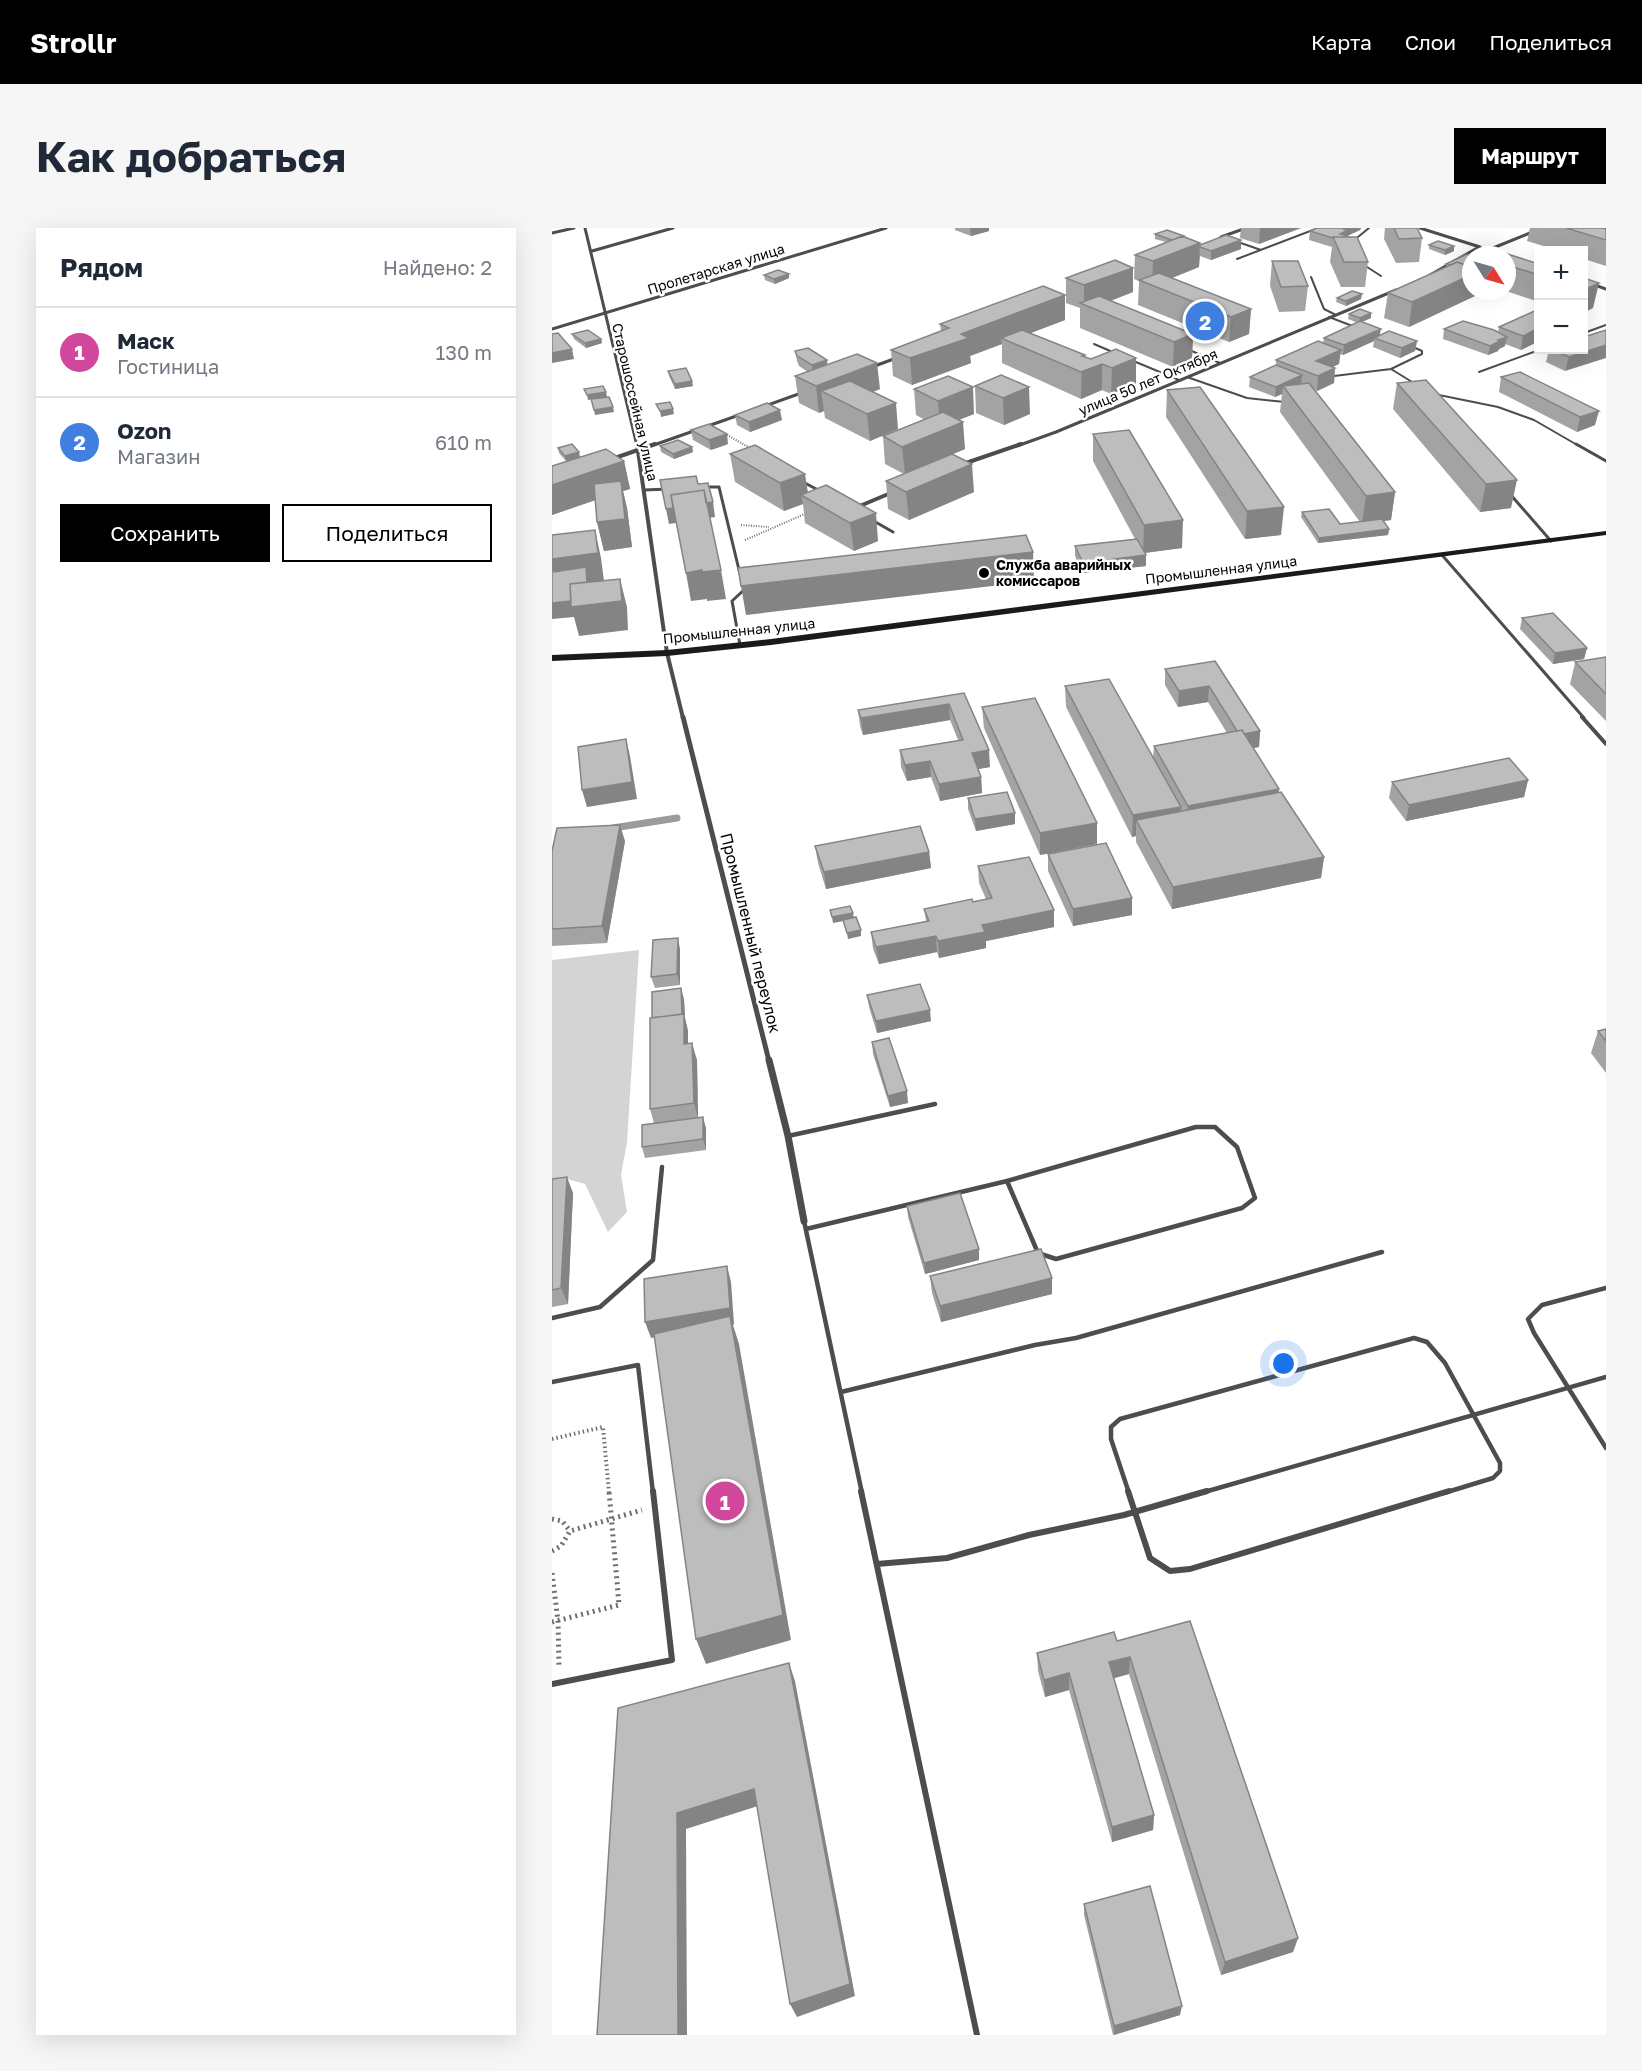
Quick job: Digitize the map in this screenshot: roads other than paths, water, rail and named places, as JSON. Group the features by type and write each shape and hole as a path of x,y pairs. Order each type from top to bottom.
{"street":[{"path":"552,233 574,228"},
{"name":"Старошоссейная улица","path":"585,228 638,450 667,653"},
{"path":"592,251 673,228"},
{"name":"Пролетарская улица","path":"552,329 886,228"},
{"path":"1212,241 1246,228"},
{"path":"1420,228 1476,246"},
{"path":"1498,246 1538,230"},
{"path":"1424,278 1462,257"},
{"path":"1588,282 1606,289"},
{"name":"улица 50 лет Октября","path":"958,466 1056,432 1397,289"},
{"path":"867,368 901,356"},
{"path":"756,409 811,389"},
{"path":"606,461 744,413"},
{"path":"852,509 894,492"},
{"name":"Промышленная улица","path":"552,658 667,653 740,645 1606,533"},
{"name":"Промышленный переулок","path":"667,653 788,1136 804,1221"}],"lane":[{"path":"1237,259 1318,228"},
{"path":"1355,250 1353,241 1368,228"},
{"path":"1223,237 1261,250"},
{"path":"1363,263 1381,276"},
{"path":"1311,278 1324,309 1336,315"},
{"path":"1329,317 1363,329"},
{"path":"1588,332 1606,325"},
{"path":"1094,344 1115,353"},
{"path":"1334,376 1391,369 1422,354 1418,349 1407,345"},
{"path":"1187,349 1220,363"},
{"path":"1479,372 1534,352"},
{"path":"1126,358 1179,380"},
{"path":"1391,369 1411,379 1424,392 1498,407 1534,420 1606,461"},
{"path":"1187,377 1223,392 1254,399 1283,403 1291,399"},
{"path":"798,478 827,495"},
{"path":"698,488 719,487 741,578"},
{"path":"644,490 676,489"},
{"path":"1506,490 1551,541"},
{"path":"852,509 893,532"},
{"path":"1442,555 1606,744"},
{"path":"740,645 732,601 743,589 755,588"},
{"path":"788,1136 935,1104"},
{"path":"806,1229 1007,1180 1196,1127 1215,1127 1237,1146 1255,1198 1242,1208 1056,1260 1038,1253 1007,1180"},
{"path":"552,1318 600,1307 653,1260 662,1167"},
{"path":"804,1221 977,2035"},
{"path":"841,1392 1035,1345 1076,1338 1382,1252"},
{"path":"1606,1288 1542,1305 1528,1319 1534,1333 1606,1448"},
{"path":"1414,1338 1427,1342 1439,1353 1500,1463 1500,1472 1493,1478 1190,1569 1170,1571 1150,1558 1135,1512 1111,1439 1111,1427 1120,1419 1414,1338"},
{"path":"552,1382 638,1365 672,1660 552,1684"},
{"path":"877,1564 947,1558 1029,1535 1135,1512 1606,1377"}],"waterway":[{"path":"613,828 677,818"}],"place":[{"name":"Ozon","path":"1205,321"},
{"name":"Служба аварийных комиссаров","path":"984,573"},
{"name":"Маск","path":"725,1501"}]}
